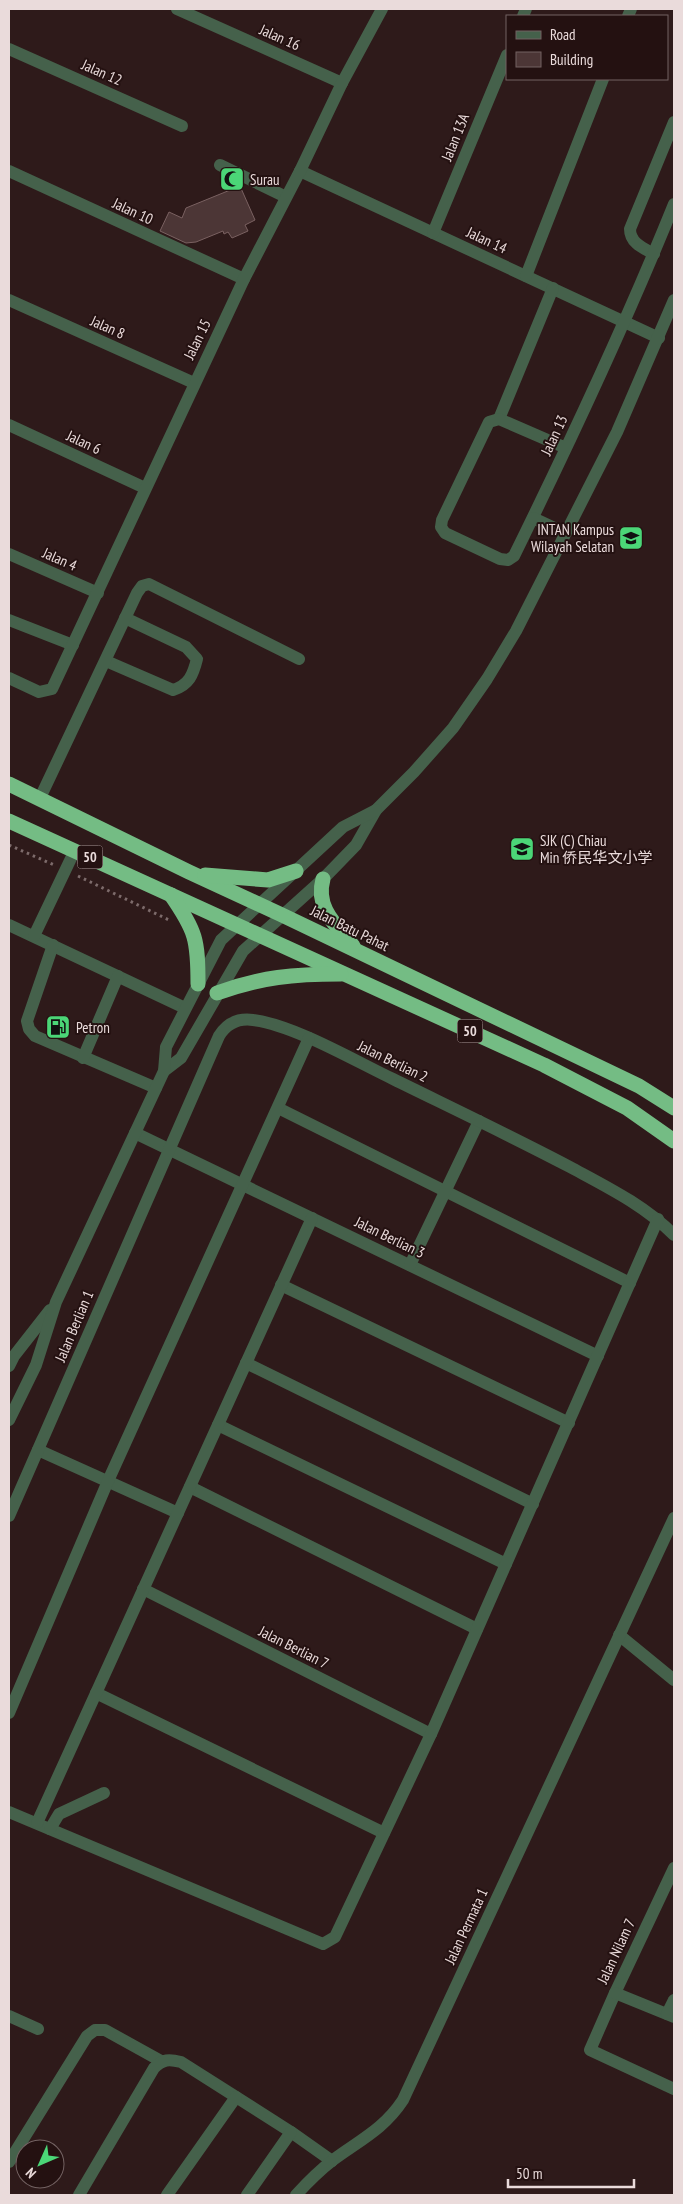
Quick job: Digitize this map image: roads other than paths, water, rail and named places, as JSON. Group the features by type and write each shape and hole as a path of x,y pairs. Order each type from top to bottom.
{"highway":[{"name":"Jalan Batu Pahat","path":"9,784 189,872 639,1086 674,1108"},
{"name":"50","path":"9,821 544,1065 626,1108 674,1141"},
{"path":"189,872 268,880 296,871"},
{"path":"323,879 320,893 325,910 356,950"},
{"path":"171,895 194,933 198,949 198,984"},
{"path":"217,994 244,983 278,976 345,974"}],"street":[{"name":"Jalan 16","path":"177,9 342,83"},
{"name":"Jalan 15","path":"9,678 39,692 52,689 244,279 300,171 342,83 382,9"},
{"name":"Jalan 12","path":"9,49 182,126"},
{"name":"Jalan 13A","path":"433,233 506,57"},
{"path":"526,276 603,80"},
{"path":"654,254 633,241 630,229 674,122"},
{"path":"220,165 286,198"},
{"name":"Jalan 10","path":"9,171 244,279"},
{"name":"Jalan 14","path":"300,171 659,338"},
{"path":"625,322 674,204"},
{"path":"553,288 499,420 566,448"},
{"name":"Jalan 8","path":"9,300 194,383"},
{"path":"164,1071 182,1058 242,951 323,879 356,845 376,810 414,772 453,728 482,687 516,630 617,432 674,300"},
{"name":"Jalan 13","path":"499,420 489,422 440,527 445,533 500,559 508,560 514,556 533,518 625,322"},
{"name":"Jalan 6","path":"9,425 145,488"},
{"path":"533,518 565,533"},
{"name":"Jalan 4","path":"9,554 98,593"},
{"path":"40,798 106,661 136,593 142,586 149,584 299,659"},
{"path":"106,661 173,690 184,687 193,673 196,659 186,647 125,618"},
{"path":"9,620 73,645"},
{"path":"9,1420 36,1366 56,1302 164,1071 166,1047 222,940 344,826 376,810"},
{"path":"34,936 75,850"},
{"path":"9,924 185,1008"},
{"path":"53,945 27,1021 29,1030 35,1036 83,1058 156,1088"},
{"path":"83,1058 118,976"},
{"name":"Jalan Berlian 2","path":"168,1148 223,1029 232,1022 252,1020 266,1022 309,1038 479,1121 625,1197 658,1219 674,1235"},
{"path":"9,1713 108,1481 244,1185 309,1038"},
{"path":"278,1108 630,1283"},
{"path":"410,1265 479,1121"},
{"name":"Jalan Berlian 3","path":"135,1133 598,1356"},
{"name":"Jalan Berlian 1","path":"9,1516 168,1148"},
{"path":"37,1824 312,1218"},
{"path":"9,1812 323,1944 335,1937 431,1734 658,1219"},
{"path":"281,1285 569,1422"},
{"path":"9,1366 14,1356 56,1302"},
{"path":"246,1363 532,1504"},
{"path":"218,1425 506,1564"},
{"path":"38,1450 178,1513"},
{"path":"190,1486 478,1629"},
{"name":"Jalan Permata 1","path":"296,2195 332,2161 375,2131 393,2115 403,2100 674,1518"},
{"name":"Jalan Berlian 7","path":"143,1589 431,1734"},
{"path":"619,1635 674,1680"},
{"path":"96,1694 384,1833"},
{"path":"50,1829 59,1814 104,1793"},
{"name":"Jalan Nilam 7","path":"674,1868 590,2050 674,2089"},
{"path":"615,1993 671,2015 674,2000"},
{"path":"9,2016 38,2029"},
{"path":"9,2162 87,2036 95,2030 105,2030 161,2061"},
{"path":"80,2195 154,2068 161,2061 170,2059 181,2062 292,2132 332,2161"},
{"path":"167,2195 236,2097"},
{"path":"248,2195 292,2132"}],"place":[{"name":"Surau","path":"232,179"},
{"name":"INTAN Kampus Wilayah Selatan","path":"631,538"},
{"name":"SJK (C) Chiau Min 侨民华文小学","path":"522,849"},
{"name":"Petron","path":"58,1027"}]}
